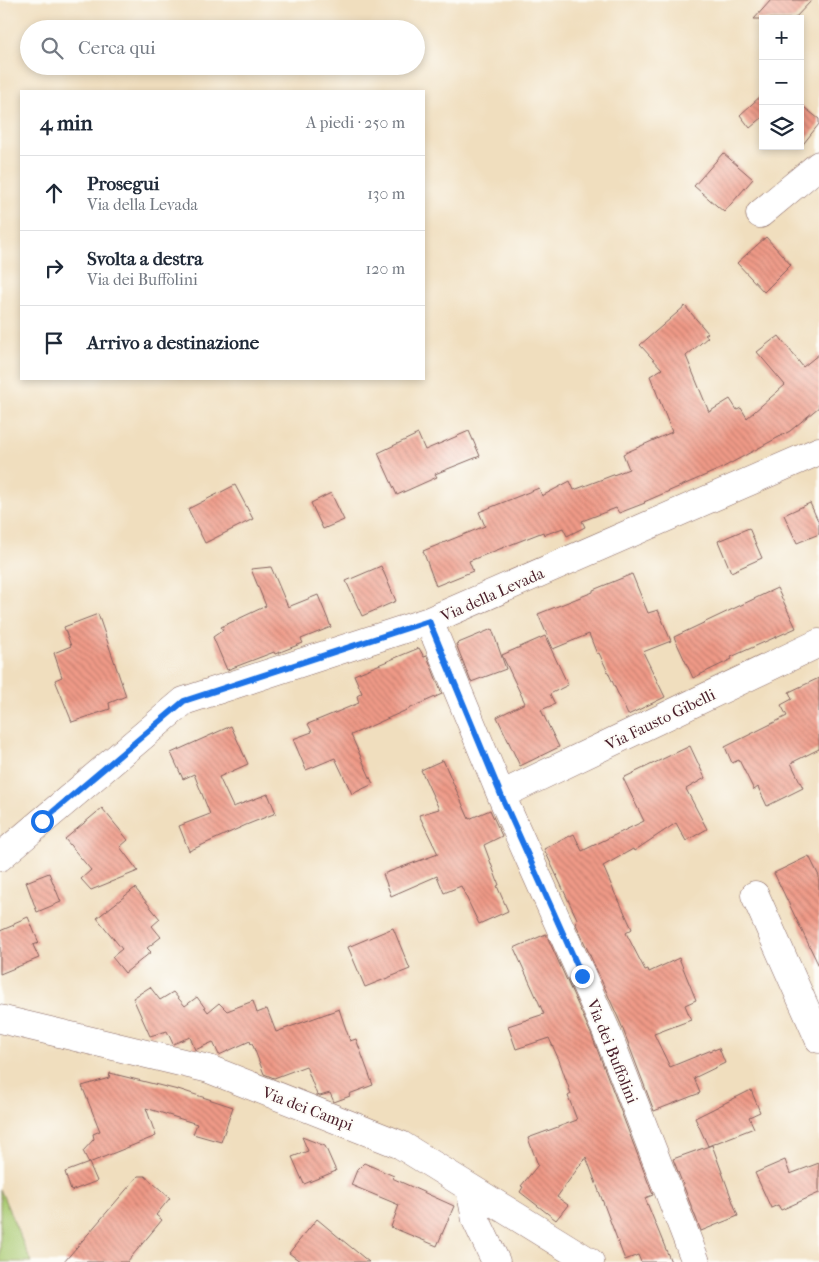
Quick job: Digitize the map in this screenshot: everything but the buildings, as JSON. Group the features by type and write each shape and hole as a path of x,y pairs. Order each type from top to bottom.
{"street":[{"path":"760,214 819,165"},
{"name":"Via della Levada","path":"0,857 184,701 429,621 819,451"},
{"name":"Via dei Buffolini","path":"429,621 501,795 606,1030 696,1262"},
{"name":"Via Fausto Gibelli","path":"501,795 819,642"},
{"path":"756,895 819,1039"},
{"name":"Via dei Campi","path":"0,1019 209,1069 401,1145 590,1262"},
{"path":"470,1188 476,1220 496,1262"}],"green space":[{"path":"0,1189 31,1262 0,1262"}],"route":[{"path":"42,821 184,701 429,621 501,795 582,976"}]}
